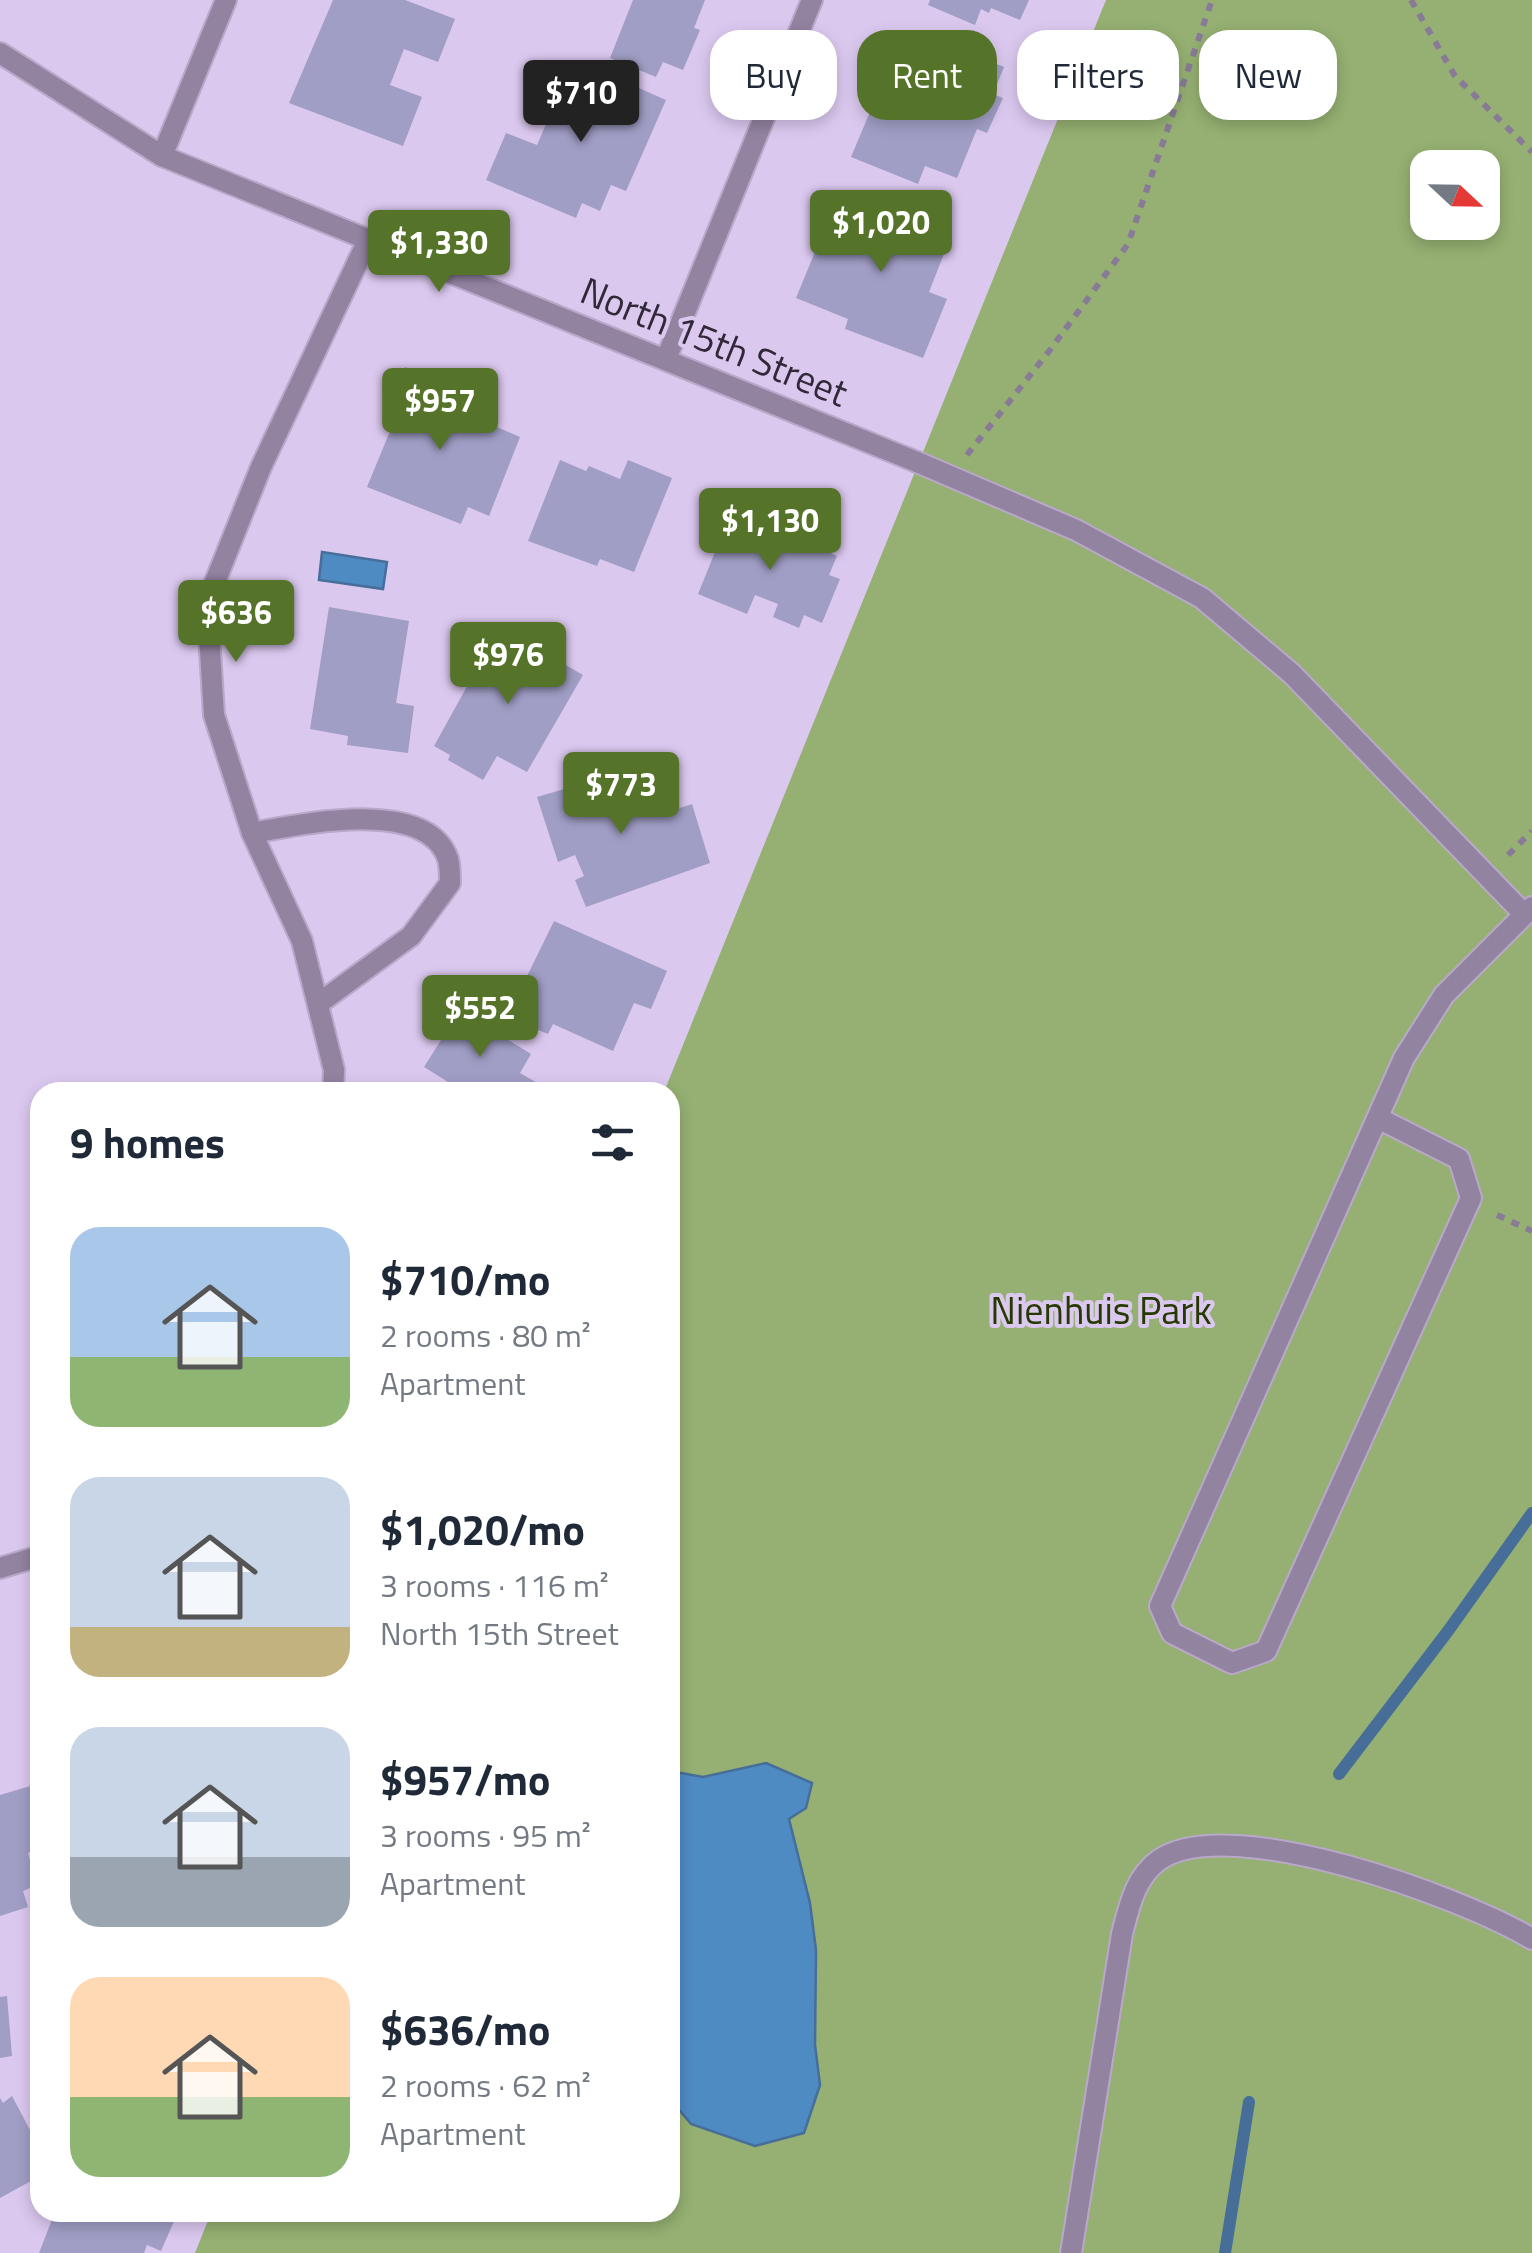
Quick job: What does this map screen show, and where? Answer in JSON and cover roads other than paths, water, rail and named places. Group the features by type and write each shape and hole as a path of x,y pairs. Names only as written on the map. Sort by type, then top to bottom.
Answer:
{"street":[{"path":"162,156 226,0"},
{"path":"666,360 812,0"},
{"name":"North 15th Street","path":"0,53 162,156 951,475 1076,530 1202,598 1292,674 1528,910"},
{"path":"333,1082 334,1070 302,941 252,833 214,715 207,602 261,468 368,240"},
{"path":"252,833 335,819 391,822 419,829 437,842 448,859 450,883 411,936 318,1004"},
{"path":"1380,1119 1459,1159 1471,1198 1266,1651 1232,1663 1172,1633 1160,1606 1404,1058 1444,995 1528,910"},
{"path":"0,1568 30,1559"},
{"path":"1071,2253 1122,1934 1130,1902 1143,1875 1160,1860 1182,1849 1208,1844 1270,1849 1430,1893 1486,1914 1532,1939"}],"water":[{"path":"322,552 387,562 383,589 319,580"},
{"path":"766,1763 812,1783 806,1808 789,1819 810,1903 816,1950 815,2045 820,2085 804,2133 755,2146 691,2124 680,2111 680,1773 703,1777"}],"waterway":[{"path":"1339,1774 1532,1513"},
{"path":"1225,2253 1249,2102"}],"park label":[{"name":"Nienhuis Park","path":"1101,1311"}]}
